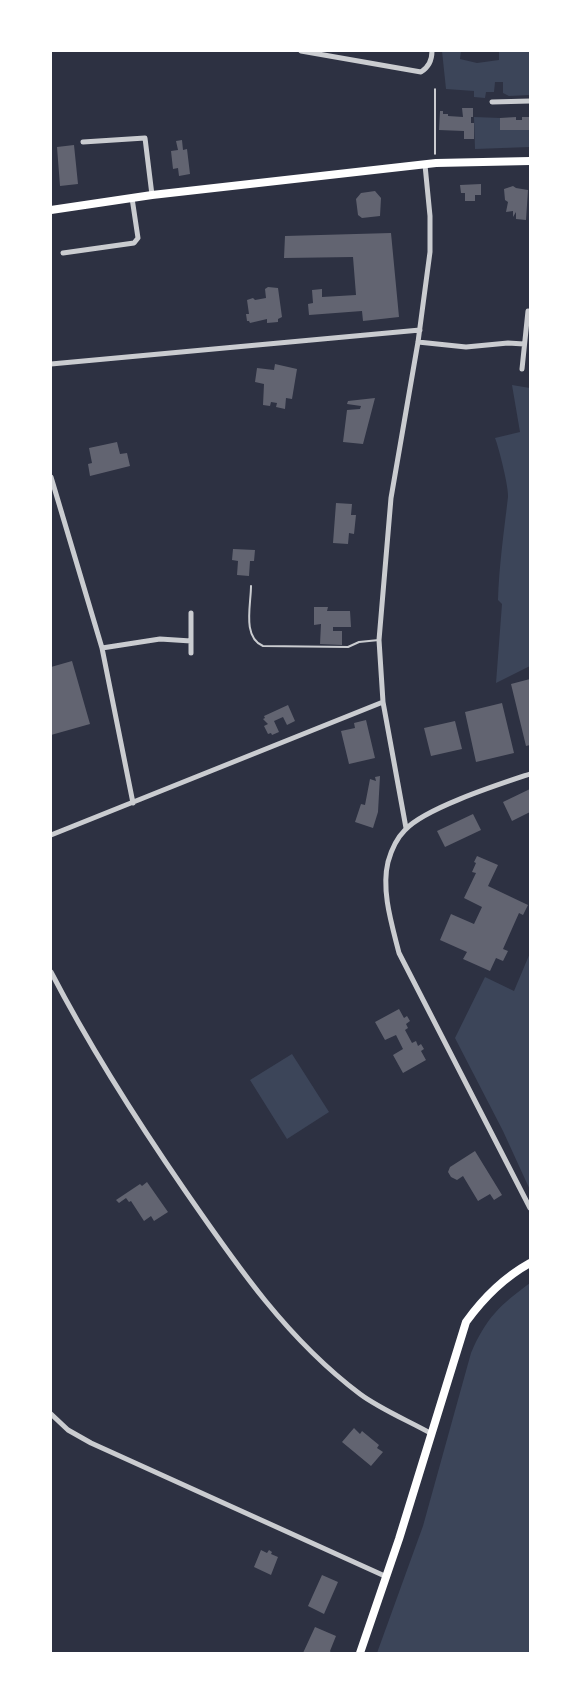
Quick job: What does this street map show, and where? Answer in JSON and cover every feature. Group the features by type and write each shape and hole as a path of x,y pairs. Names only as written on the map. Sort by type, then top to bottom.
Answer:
{"main road":[{"path":"51,210 152,195 425,165 530,161"},
{"path":"360,1653 387,1577 466,1322 480,1302 500,1282 530,1263"}],"street":[{"path":"301,51 421,72 427,68 432,51"},
{"path":"492,102 530,101"},
{"path":"83,142 145,138 152,195"},
{"path":"406,828 383,702 379,640 391,498 420,330 430,252 430,216 425,165"},
{"path":"63,253 134,243 138,238 132,198"},
{"path":"522,369 528,311"},
{"path":"51,364 420,330"},
{"path":"418,342 466,347 508,343 524,344"},
{"path":"51,477 102,648 133,803"},
{"path":"191,613 191,653"},
{"path":"102,648 160,639 191,641"},
{"path":"51,836 383,702"},
{"path":"530,774 446,806 406,828 388,862 387,880 391,919 399,953 530,1208"},
{"path":"51,972 130,1111 226,1250 258,1292 300,1342 361,1395 432,1434"},
{"path":"51,1414 68,1430 91,1443 387,1577"}],"lane":[{"path":"252,586 250,634 258,645 348,647 359,642 379,640"}],"path":[{"path":"435,89 436,164"}],"shaded area":[{"path":"442,51 461,51 460,59 477,63 499,60 499,51 530,51 530,95 509,96 503,93 503,82 495,82 494,92 486,92 485,98 474,97 474,91 446,89"},
{"path":"474,117 500,118 500,130 530,130 530,147 475,149"},
{"path":"512,385 530,388 530,666 496,683 502,604 498,600 508,497 495,438 520,432"},
{"path":"530,953 530,1190 503,1131 455,1038 485,977 514,991"},
{"path":"292,1054 329,1112 287,1139 250,1080"},
{"path":"530,1283 530,1653 377,1653 423,1526 471,1353 488,1321 510,1298"}],"building":[{"path":"462,108 473,108 471,123 474,123 474,139 464,139 464,131 439,130 440,111 448,116 463,117"},
{"path":"516,117 516,120 522,120 522,117 530,117 530,130 500,130 500,118"},
{"path":"182,140 183,150 187,149 190,174 179,176 178,168 173,169 171,151 178,150 176,141"},
{"path":"74,145 78,184 60,186 57,147"},
{"path":"481,184 481,195 475,195 475,201 465,201 465,193 461,193 460,185"},
{"path":"513,186 528,190 526,220 516,219 516,212 513,217 513,211 506,212 508,202 505,200 504,189"},
{"path":"375,191 381,198 380,216 362,218 358,215 356,199 361,193"},
{"path":"391,233 399,317 363,321 362,311 309,315 308,304 313,303 312,290 322,289 322,297 356,295 353,257 284,258 285,236"},
{"path":"278,288 282,317 278,319 278,322 267,323 267,319 250,323 247,321 246,314 249,314 247,300 266,298 265,289"},
{"path":"275,364 297,369 292,399 286,398 285,409 276,407 277,403 271,402 270,406 263,405 264,384 255,382 257,368 274,370"},
{"path":"375,398 363,444 343,442 347,410 360,409 361,406 347,404 348,401"},
{"path":"117,442 120,454 127,453 130,466 90,476 88,464 92,463 89,448"},
{"path":"336,503 352,504 351,515 356,515 354,534 349,533 348,544 333,543"},
{"path":"233,549 255,550 254,561 250,561 249,576 237,575 238,561 232,560"},
{"path":"314,607 328,607 327,611 350,611 351,627 333,627 333,631 342,631 342,645 320,644 321,624 314,625"},
{"path":"72,661 90,724 51,735 51,667"},
{"path":"530,679 530,745 526,746 511,684"},
{"path":"502,703 514,753 476,762 465,712"},
{"path":"288,705 295,721 287,725 283,717 274,721 279,732 268,734 264,726 268,724 263,719 264,716"},
{"path":"366,720 375,758 349,764 341,731 355,728 354,723"},
{"path":"455,721 462,749 431,756 424,728"},
{"path":"380,776 378,812 373,828 355,822 361,804 365,805 370,779 376,781 375,777"},
{"path":"530,789 530,812 512,821 503,802"},
{"path":"473,814 481,830 445,847 437,831"},
{"path":"477,856 498,865 488,886 528,905 523,915 519,913 503,949 508,951 503,961 496,958 490,971 463,959 467,952 440,940 451,914 474,924 482,907 464,898 476,873 472,872"},
{"path":"399,1009 404,1018 407,1016 410,1021 406,1024 408,1028 405,1030 412,1043 416,1041 418,1046 421,1044 424,1049 421,1051 426,1060 403,1073 393,1055 403,1049 396,1035 385,1040 375,1022"},
{"path":"475,1151 502,1195 494,1200 490,1194 478,1201 463,1176 457,1180 448,1172 450,1167"},
{"path":"147,1182 168,1212 154,1221 151,1216 144,1221 131,1201 129,1202 126,1198 119,1203 116,1200"},
{"path":"354,1428 360,1434 362,1431 379,1445 377,1448 383,1452 371,1466 342,1442"},
{"path":"261,1550 267,1553 269,1550 271,1554 278,1557 271,1575 254,1567"},
{"path":"322,1575 338,1582 324,1614 308,1606"},
{"path":"315,1627 336,1636 331,1653 303,1653"}]}
